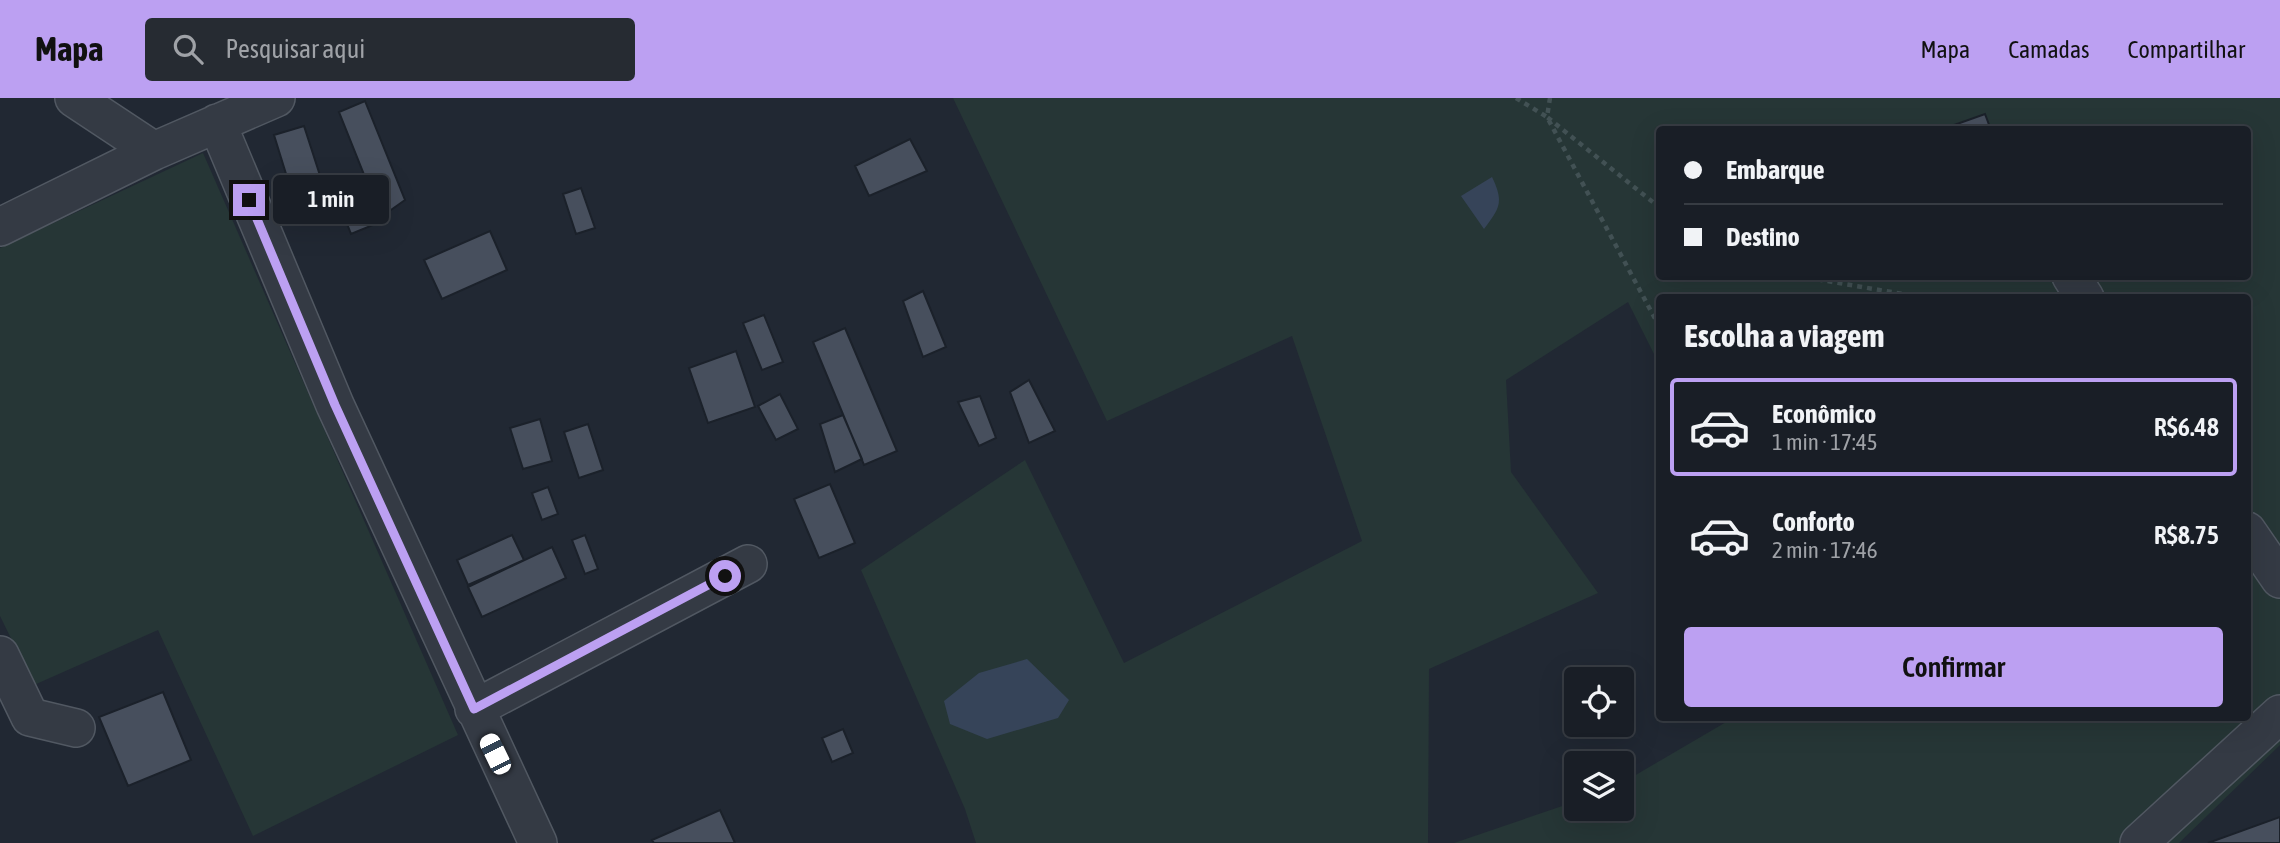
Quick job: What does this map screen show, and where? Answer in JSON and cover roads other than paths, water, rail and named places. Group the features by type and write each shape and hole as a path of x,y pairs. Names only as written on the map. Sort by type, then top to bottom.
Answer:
{"street":[{"path":"74,98 154,151"},
{"path":"0,227 154,151 276,98"},
{"path":"217,122 335,405 538,843"},
{"path":"2251,537 2280,579"},
{"path":"474,709 748,564"},
{"path":"0,655 30,717 76,728"},
{"path":"2139,843 2280,714"}],"water":[{"path":"1492,177 1499,199 1494,216 1484,229 1461,196"},
{"path":"1027,659 1069,700 1058,718 987,739 950,724 944,701 979,673"}]}
